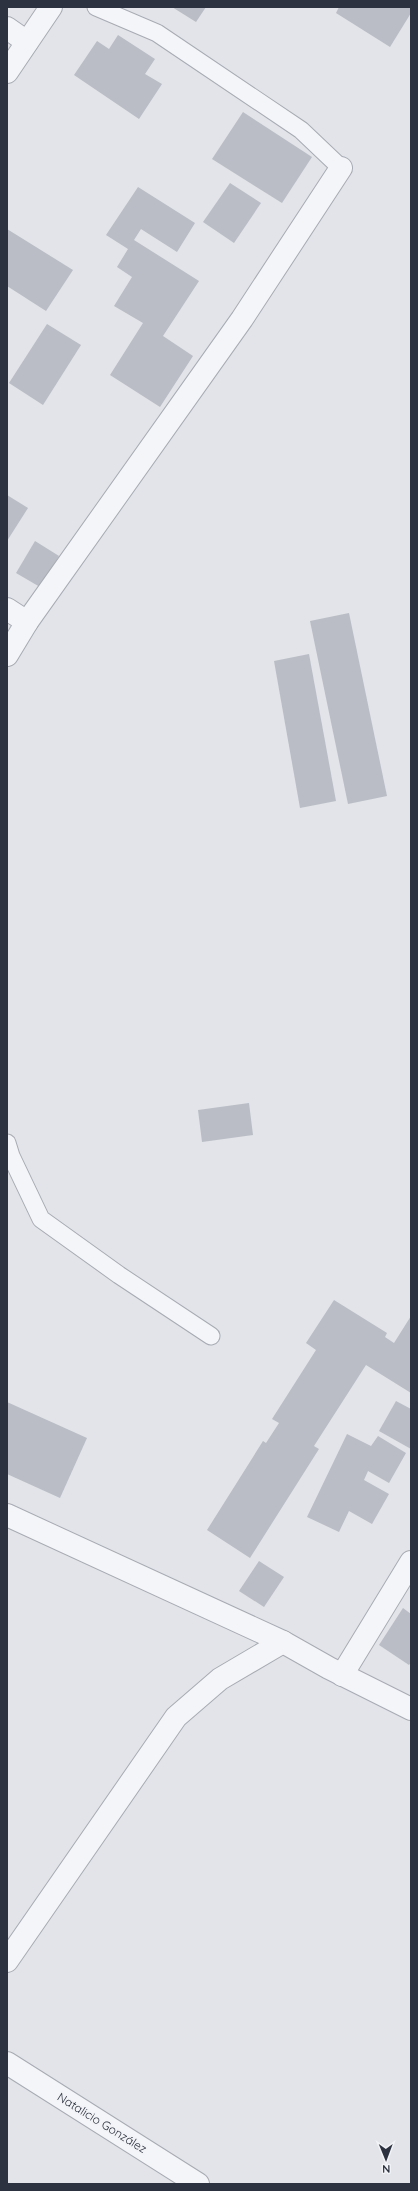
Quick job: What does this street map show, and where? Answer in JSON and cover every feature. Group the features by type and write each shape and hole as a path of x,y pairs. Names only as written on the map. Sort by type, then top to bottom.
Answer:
{"street":[{"path":"7,72 51,7"},
{"path":"7,28 27,42"},
{"path":"7,655 27,622 242,319 341,168"},
{"path":"7,609 27,622"},
{"path":"7,1515 283,1642 342,1675 411,1710"},
{"path":"342,1675 411,1562"},
{"path":"7,1960 176,1717 220,1679 283,1642"},
{"name":"Natalicio González","path":"7,2063 198,2184"}],"lane":[{"path":"96,7 157,33 301,130 341,168"},
{"path":"7,1143 11,1156 41,1219 120,1275 211,1336"}],"building":[{"path":"172,7 206,7 196,22"},
{"path":"339,7 411,7 411,13 390,47 336,13"},
{"path":"118,35 155,59 145,74 162,84 139,119 74,75 97,41 109,49"},
{"path":"243,112 312,157 282,203 212,159"},
{"path":"230,183 261,203 234,243 203,222"},
{"path":"138,187 195,223 177,252 141,229 134,240 199,281 163,336 193,356 160,407 110,375 143,323 114,306 132,277 117,267 128,249 106,235"},
{"path":"7,229 73,270 46,311 7,286"},
{"path":"47,324 81,345 43,405 9,383"},
{"path":"7,495 28,508 7,541"},
{"path":"35,541 59,556 40,587 16,573"},
{"path":"349,613 387,796 348,804 310,621"},
{"path":"309,654 336,801 300,808 274,661"},
{"path":"249,1103 253,1135 202,1142 198,1110"},
{"path":"334,1300 387,1333 385,1337 394,1343 411,1316 411,1393 366,1365 314,1446 319,1449 250,1558 207,1530 263,1441 266,1443 279,1423 272,1419 316,1350 306,1343"},
{"path":"396,1401 411,1409 411,1449 379,1431"},
{"path":"7,1402 87,1438 60,1498 7,1474"},
{"path":"347,1434 371,1446 378,1436 406,1453 389,1483 368,1471 364,1480 389,1494 372,1524 349,1511 339,1532 307,1517"},
{"path":"259,1561 284,1577 264,1607 239,1591"},
{"path":"403,1608 411,1614 411,1662 409,1665 379,1645"}]}
